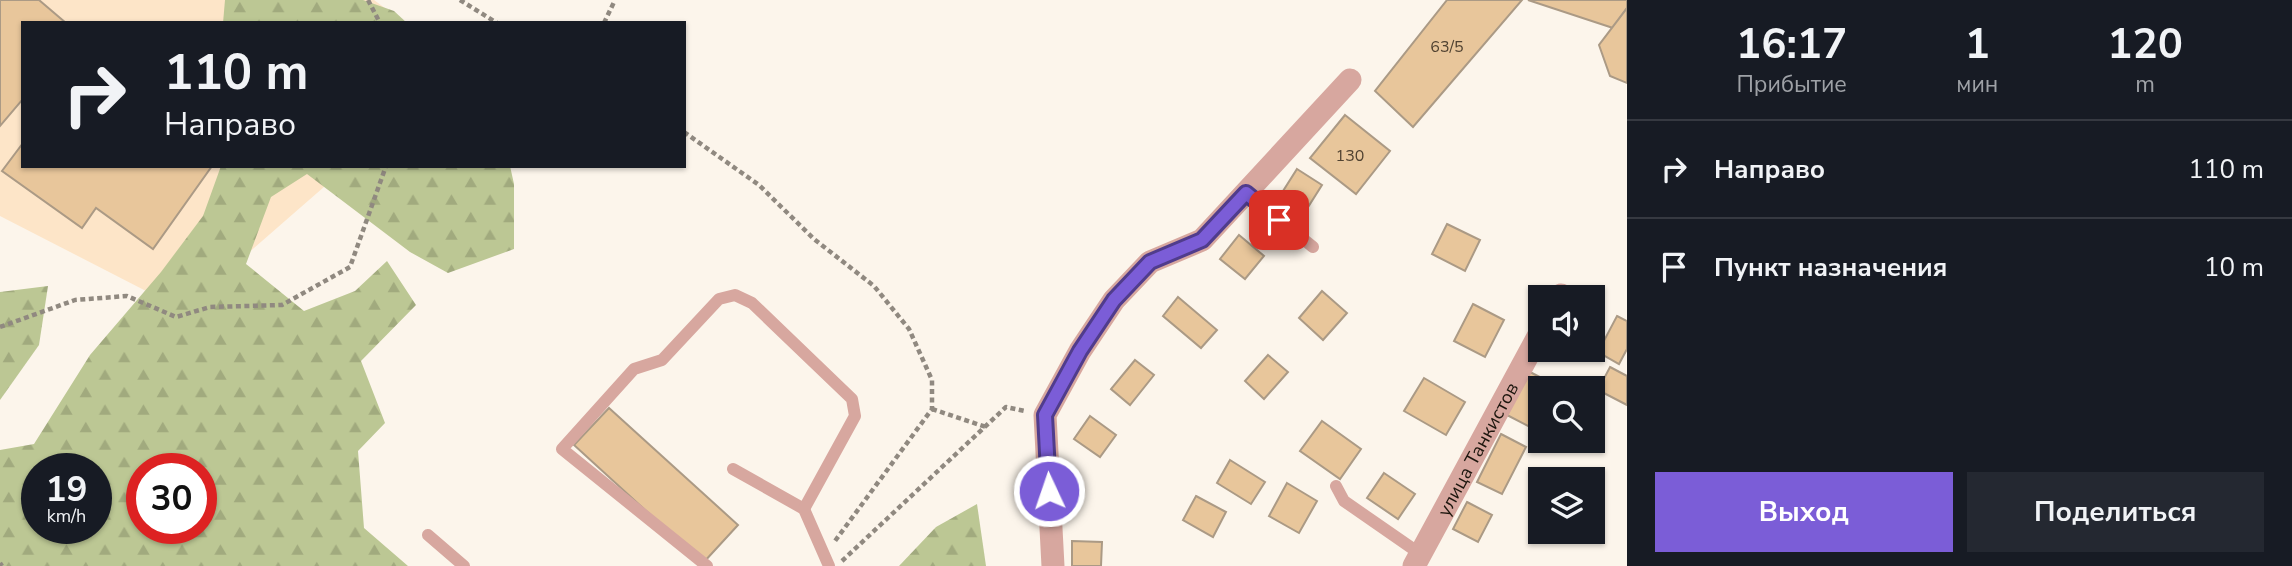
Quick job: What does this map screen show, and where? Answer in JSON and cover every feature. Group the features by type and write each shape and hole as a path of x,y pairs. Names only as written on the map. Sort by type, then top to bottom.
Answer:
{"street":[{"path":"1053,566 1045,415 1080,351 1114,300 1150,262 1202,240 1350,80"},
{"name":"улица Танкистов","path":"1416,559 1528,355"}],"lane":[{"path":"1246,193 1312,247"},
{"path":"707,566 562,449 634,369 662,360 719,299 735,295 752,303 852,399 855,416 804,509"},
{"path":"733,469 804,509 827,560"},
{"path":"1336,486 1344,501 1416,559"},
{"path":"428,535 464,566"}],"path":[{"path":"368,0 379,21"},
{"path":"460,0 494,21"},
{"path":"605,21 615,0"},
{"path":"686,133 759,185 814,239 874,286 909,329 932,380 932,409 827,560"},
{"path":"0,327 75,300 127,296 176,317 209,307 282,305 350,267 385,168"},
{"path":"837,566 1006,407 1045,415"},
{"path":"932,409 986,427"}],"shaded area":[{"path":"0,0 374,0 402,21 21,21 21,168 346,168 183,310 0,216"}],"green space":[{"path":"225,0 363,0 394,11 405,21 223,21"},
{"path":"220,168 510,168 514,184 514,249 448,273 410,252 307,174 271,197 246,264 304,311 355,291 387,261 416,305 361,361 385,423 358,451 364,528 408,566 0,566 0,450 34,444 90,355 161,272 203,216"},
{"path":"48,286 39,345 0,400 0,292"},
{"path":"977,504 986,566 899,566 936,527"}],"building":[{"path":"0,0 39,0 64,21 21,21 21,101 0,126"},
{"path":"1447,0 1522,0 1413,127 1375,91"},
{"path":"1528,0 1627,0 1627,8 1613,28"},
{"path":"1627,8 1627,83 1610,76 1599,45"},
{"path":"1345,115 1390,151 1356,194 1310,158"},
{"path":"21,146 21,168 211,168 153,249 96,208 82,228 2,171"},
{"path":"1297,169 1322,185 1303,215 1278,199"},
{"path":"1447,224 1480,240 1465,271 1432,254"},
{"path":"1239,235 1264,256 1245,279 1220,259"},
{"path":"1322,291 1347,313 1323,340 1299,318"},
{"path":"1178,297 1217,330 1201,348 1163,316"},
{"path":"1473,304 1504,320 1485,357 1454,341"},
{"path":"1617,316 1627,321 1627,349 1619,364 1605,356 1605,339"},
{"path":"1268,355 1288,372 1264,399 1245,381"},
{"path":"1135,360 1154,375 1130,405 1111,389"},
{"path":"1610,367 1627,376 1627,405 1605,394 1605,377"},
{"path":"1528,371 1538,376 1528,376 1528,426 1505,414"},
{"path":"1424,378 1465,402 1446,435 1404,411"},
{"path":"609,408 738,525 703,563 574,445"},
{"path":"1090,416 1116,435 1100,457 1074,439"},
{"path":"1322,421 1361,449 1340,479 1300,451"},
{"path":"1501,434 1526,447 1502,494 1477,482"},
{"path":"1230,460 1265,482 1251,504 1217,483"},
{"path":"1384,473 1415,494 1398,519 1367,498"},
{"path":"1287,483 1317,501 1299,533 1269,516"},
{"path":"1196,496 1226,512 1213,537 1183,520"},
{"path":"1467,502 1492,515 1478,542 1453,529"},
{"path":"1072,541 1102,542 1101,566 1072,566"}],"route":[{"path":"1049,491 1045,415 1080,351 1114,300 1150,262 1202,240 1246,193 1279,220"}]}
